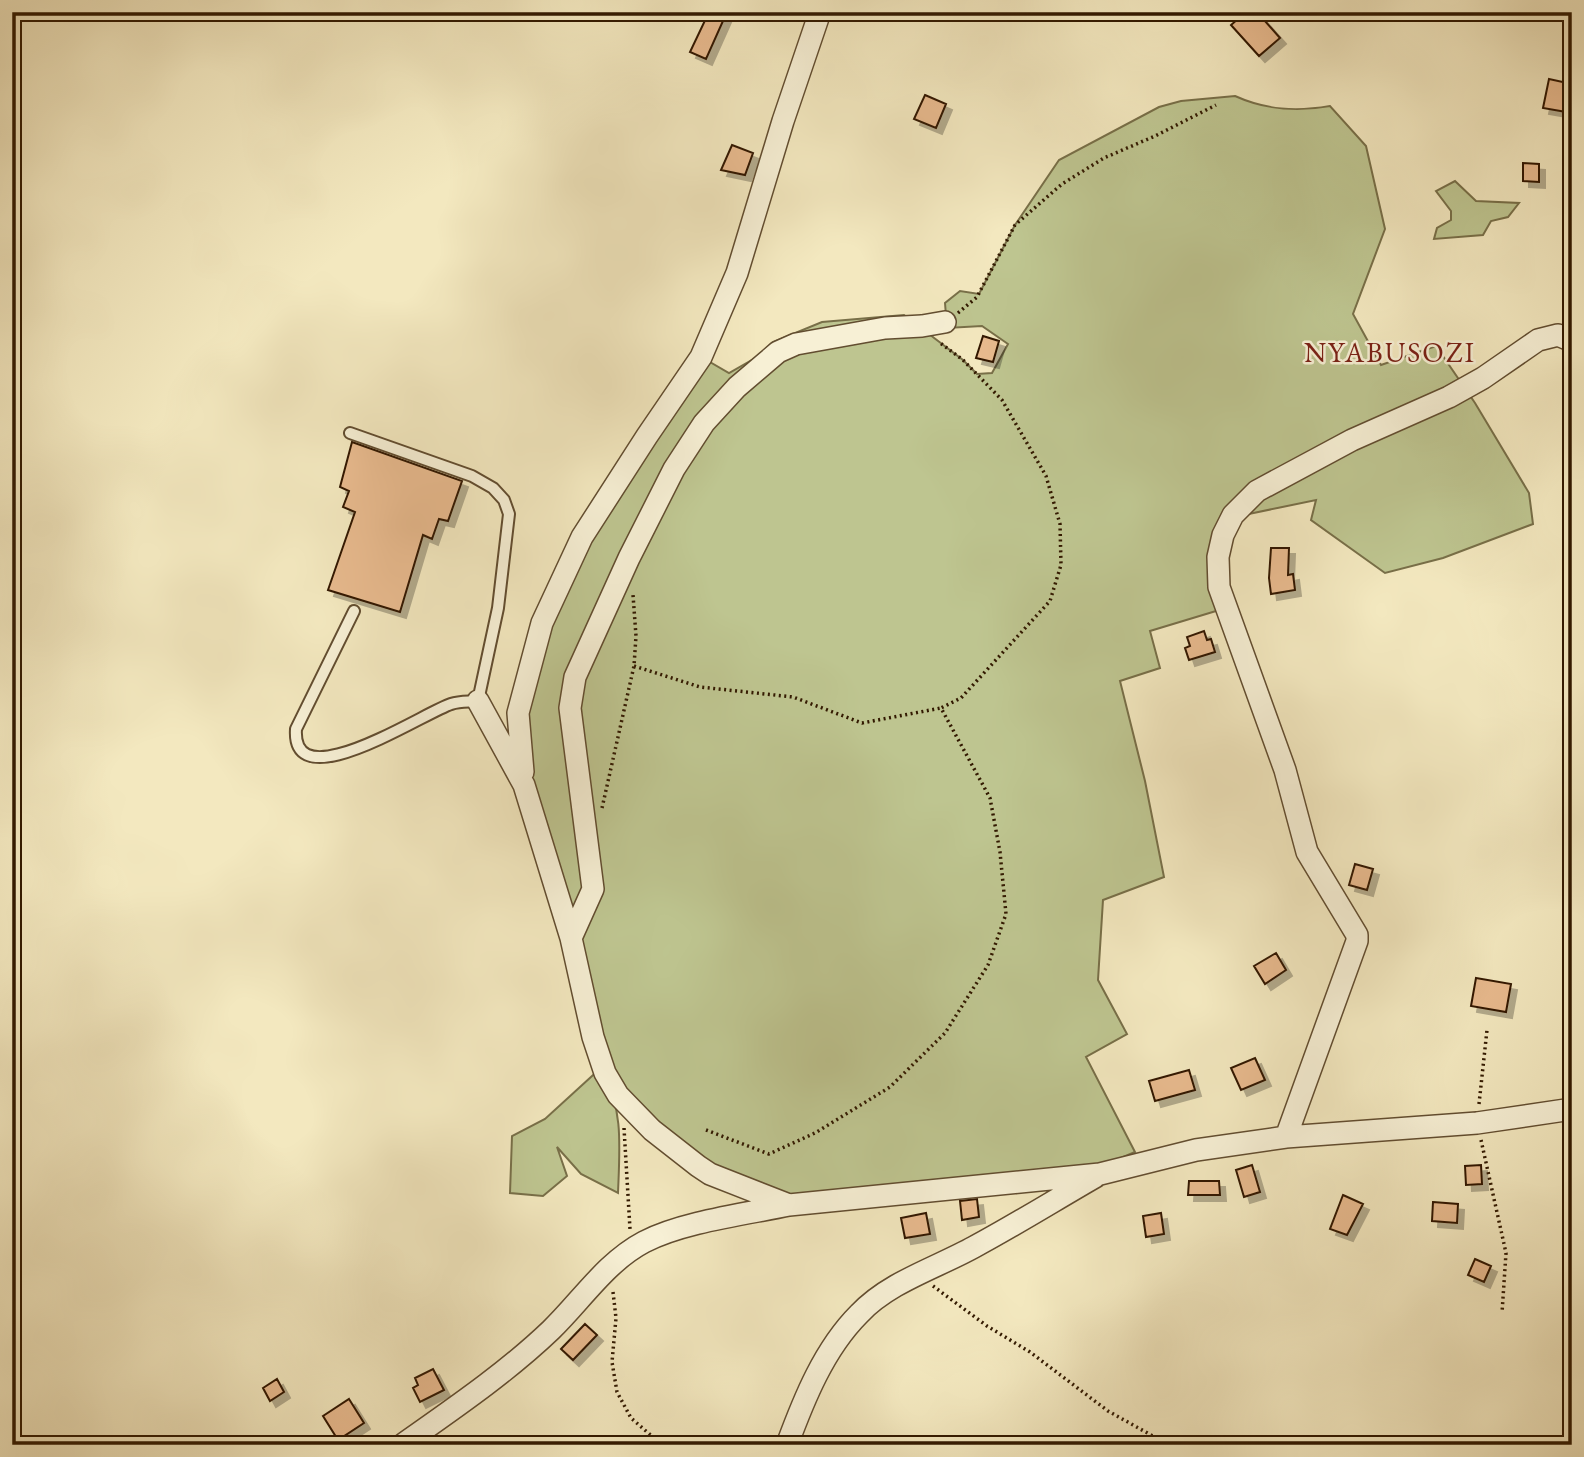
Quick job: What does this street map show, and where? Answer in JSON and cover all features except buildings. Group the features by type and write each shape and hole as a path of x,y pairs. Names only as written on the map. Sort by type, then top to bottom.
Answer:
{"street":[{"path":"524,785 518,713 542,623 582,537 701,357 737,273 783,121 820,12"},
{"path":"571,938 593,889 570,708 575,677 629,558 674,469 704,423 737,387 779,352 796,344 873,330 945,322"},
{"path":"1286,1137 1357,935 1307,852 1285,770 1219,587 1218,557 1223,535 1233,515 1257,491 1352,440 1448,397 1483,378 1538,340 1558,335 1572,341"},
{"path":"478,701 524,785 571,938 593,1037 605,1073 618,1095 656,1133 710,1174 789,1205"},
{"path":"402,1445 514,1362 551,1330 629,1251 672,1231 789,1205 1100,1174 1196,1150 1286,1137 1478,1122 1572,1109"},
{"path":"787,1445 815,1378 859,1313 915,1276 973,1248 1100,1174"}],"lane":[{"path":"350,433 472,476 493,488 504,500 509,514 498,608 478,701 450,704 343,755 323,759 308,757 295,741 296,729 354,611"}],"path":[{"path":"945,322 977,297 1015,226 1062,184 1104,158 1216,105"},
{"path":"634,666 700,687 793,697 862,723 941,708 961,698 1050,601 1061,565 1060,524 1046,476 1002,400 963,360 922,326"},
{"path":"601,809 634,666 636,636 633,594"},
{"path":"706,1130 769,1154 815,1133 890,1087 900,1078 946,1033 988,965 1006,914 998,838 990,799 941,708"},
{"path":"1487,1030 1478,1122 1507,1253 1502,1313"},
{"path":"915,1276 1030,1352 1108,1411 1169,1445"}],"green space":[{"path":"1235,96 1281,108 1330,106 1366,146 1385,229 1353,314 1381,365 1436,346 1475,403 1529,493 1533,524 1443,558 1385,573 1311,520 1316,500 1239,516 1223,559 1226,608 1150,631 1160,668 1120,681 1145,781 1164,877 1103,900 1098,980 1127,1034 1086,1057 1135,1152 1102,1166 795,1198 713,1172 669,1134 626,1090 603,1050 526,786 527,684 583,539 703,358 729,373 757,357 773,342 822,322 904,315 977,374 992,373 1008,344 982,326 947,328 945,303 960,291 979,294 1015,225 1059,160 1159,107 1181,101"},
{"path":"1455,181 1476,201 1519,203 1508,217 1491,221 1483,235 1434,239 1437,228 1451,220 1451,211 1436,191"},
{"path":"603,1066 617,1114 618,1193 581,1174 557,1147 567,1176 543,1196 510,1193 512,1136 545,1119"}],"district":[{"name":"NYABUSOZI","path":"1390,352"}]}
